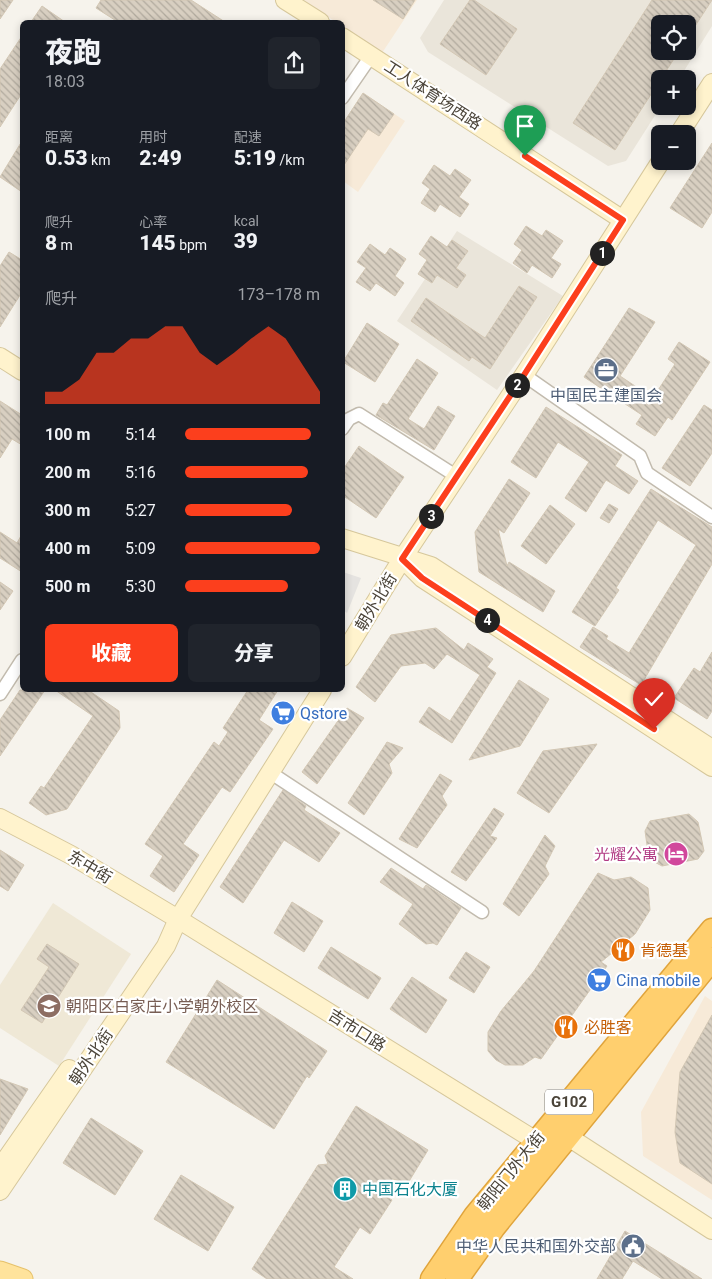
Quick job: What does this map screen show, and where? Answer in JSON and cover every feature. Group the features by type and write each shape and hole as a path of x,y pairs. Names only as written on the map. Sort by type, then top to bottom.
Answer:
{"highway":[{"name":"朝阳门外大街","path":"432,1279 475,1216 712,930"},
{"name":"朝阳门外大街","path":"457,1279 494,1226 712,959"}],"main road":[{"path":"0,1272 23,1279"}],"street":[{"path":"285,0 317,20"},
{"name":"工人体育场西路","path":"345,39 623,220"},
{"path":"345,94 370,56"},
{"path":"685,125 712,83"},
{"name":"朝外北街","path":"345,652 402,559 524,375 655,170"},
{"path":"0,357 20,370"},
{"path":"524,375 640,456 647,473 712,517"},
{"path":"345,425 350,419 359,414 456,476"},
{"path":"345,539 402,559 431,566 712,750"},
{"path":"402,559 422,578 712,767"},
{"path":"0,694 20,663"},
{"name":"朝外北街","path":"0,1191 166,946 178,920 321,692"},
{"path":"271,773 482,912"},
{"name":"东中街","path":"0,818 72,856 178,920"},
{"name":"朝外北街","path":"0,1168 157,941 178,920"},
{"name":"吉市口路","path":"178,920 536,1141"},
{"path":"566,1136 712,1230"},
{"path":"0,1272 7,1279"}],"shaded area":[{"path":"302,0 417,0 382,53 345,27 345,20 333,20"},
{"path":"444,0 712,0 712,26 696,52 696,15 651,15 651,60 691,60 685,70 651,70 651,115 655,115 626,161 608,166 428,52 420,38"},
{"path":"363,93 405,121 358,192 345,182 345,120"},
{"path":"457,231 563,296 497,390 397,321"},
{"path":"345,573 361,578 347,613 345,612"},
{"name":"朝阳区白家庄小学朝外校区","path":"53,903 131,954 59,1066 0,1028 0,985"},
{"path":"705,996 712,1001 712,1200 643,1156 641,1112"}],"building":[{"path":"0,0 13,0 0,19"},
{"path":"101,0 191,0 222,20 115,20 96,8"},
{"path":"373,0 415,0 403,19"},
{"path":"470,0 474,0 517,29 486,75 440,44"},
{"path":"652,0 712,0 696,25 696,15 651,15 651,60 673,60 667,70 651,70 651,94 615,150 573,123"},
{"path":"42,6 62,20 32,20"},
{"path":"20,39 20,96 0,127 0,69"},
{"path":"363,93 394,114 379,136 368,129 345,164 345,120"},
{"path":"712,143 712,212 702,228 670,208"},
{"path":"20,144 20,191 0,177"},
{"path":"434,165 450,176 455,169 471,180 459,197 469,204 460,217 440,204 435,212 421,203 430,189 422,183"},
{"path":"526,226 542,236 546,230 563,241 551,258 561,264 552,278 532,265 527,273 513,263 522,250 514,244"},
{"path":"431,236 447,247 452,240 468,251 456,268 466,275 457,288 437,275 432,283 418,274 427,260 419,254"},
{"path":"370,244 385,255 390,248 406,259 395,276 404,283 395,296 376,283 370,291 356,282 366,268 357,262"},
{"path":"9,252 20,259 20,295 0,327 0,266"},
{"path":"519,286 537,297 490,369 472,357 469,361 411,321 426,298 485,338"},
{"name":"中国民主建国会","path":"629,308 655,322 620,376 653,398 675,364 668,359 679,342 710,362 672,420 668,417 655,436 636,424 642,415 584,377"},
{"path":"367,323 399,344 375,382 345,363 345,359"},
{"path":"417,359 438,373 408,419 424,429 438,406 455,416 434,450 376,415 383,403 387,405"},
{"path":"0,401 20,414 20,444 12,439 0,458"},
{"path":"704,405 712,410 712,453 690,486 662,468"},
{"path":"546,407 622,455 615,466 638,481 629,494 606,480 586,512 565,498 589,462 558,442 536,478 511,462"},
{"path":"359,446 404,477 376,518 345,497 345,467"},
{"path":"509,479 530,493 504,533 498,529 507,566 509,562 555,591 543,612 479,572 475,532"},
{"path":"651,489 712,527 712,564 641,685 580,647 593,627 608,636 606,639 629,653 696,545 658,520 616,588 619,590 595,626 572,612"},
{"path":"609,504 618,509 609,523 600,518"},
{"path":"550,505 575,524 546,564 521,546"},
{"path":"0,532 17,543 20,538 20,571 0,558"},
{"path":"0,582 13,591 0,610"},
{"path":"436,628 464,650 468,643 493,659 487,667 496,673 452,743 419,722 429,707 450,721 480,675 447,654 434,669 425,663 401,666 375,702 356,687 391,635"},
{"path":"712,652 712,711 707,719 674,698 694,668 700,672"},
{"path":"519,680 549,699 520,746 469,760"},
{"path":"20,690 20,692 44,692 0,756 0,720"},
{"path":"58,692 91,692 119,711 120,728 67,809 46,815 29,803 41,786 44,788 93,716"},
{"path":"247,692 277,692 259,720 273,729 230,792 222,787 183,844 199,855 174,892 150,876 163,856 145,844 214,742 219,746 228,732 223,728"},
{"path":"347,708 364,718 317,784 302,772"},
{"path":"387,742 403,748 389,764 392,773 364,815 348,803"},
{"path":"597,744 549,813 517,793 543,751"},
{"path":"440,774 452,781 442,796 447,805 417,848 399,839"},
{"path":"283,790 306,806 304,810 340,833 319,862 284,840 243,903 220,887"},
{"path":"494,808 504,814 490,836 497,838 466,881 451,872"},
{"path":"689,814 698,822 704,851 698,859 662,866 649,859 645,831 650,821"},
{"path":"545,835 555,846 545,866 549,874 519,916 503,904"},
{"path":"0,850 24,865 8,891 0,886"},
{"path":"391,868 423,889 426,885 461,908 437,945 433,943 426,944 399,924 413,904 380,882"},
{"path":"598,873 614,880 631,877 648,888 650,910 635,934 601,962 607,966 541,1059 535,1057 523,1065 505,1065 496,1060 488,1051 488,1032 501,1011 534,971"},
{"path":"292,902 323,921 304,952 274,933"},
{"path":"47,944 79,964 42,1023 21,1010 49,967 37,959"},
{"path":"331,947 381,978 368,999 318,968"},
{"path":"466,952 490,967 474,993 449,978"},
{"path":"412,977 447,1000 426,1033 390,1009"},
{"path":"217,980 327,1051 309,1078 307,1076 274,1129 166,1062"},
{"path":"712,1015 712,1184 680,1163 675,1132 680,1072"},
{"path":"0,1079 28,1089 0,1135"},
{"name":"中国石化大厦","path":"356,1106 428,1150 408,1183 393,1179 383,1195 392,1200 370,1234 360,1227 334,1267 353,1279 267,1279 252,1269 318,1165 328,1164 325,1156"},
{"path":"91,1118 143,1151 115,1195 63,1163"},
{"path":"181,1175 234,1207 208,1251 154,1219"},
{"name":"中华人民共和国外交部","path":"625,1231 702,1279 662,1279 633,1261 622,1279 597,1279"}],"place":[{"name":"中国民主建国会","path":"606,370"},
{"name":"Qstore","path":"283,713"},
{"name":"光耀公寓","path":"676,854"},
{"name":"肯德基","path":"623,950"},
{"name":"Cina mobile","path":"599,980"},
{"name":"朝阳区白家庄小学朝外校区","path":"49,1006"},
{"name":"必胜客","path":"566,1027"},
{"name":"中国石化大厦","path":"345,1189"},
{"name":"中华人民共和国外交部","path":"633,1246"}],"route":[{"path":"525,156 623,220 524,375 402,559 422,578 654,729"}]}
